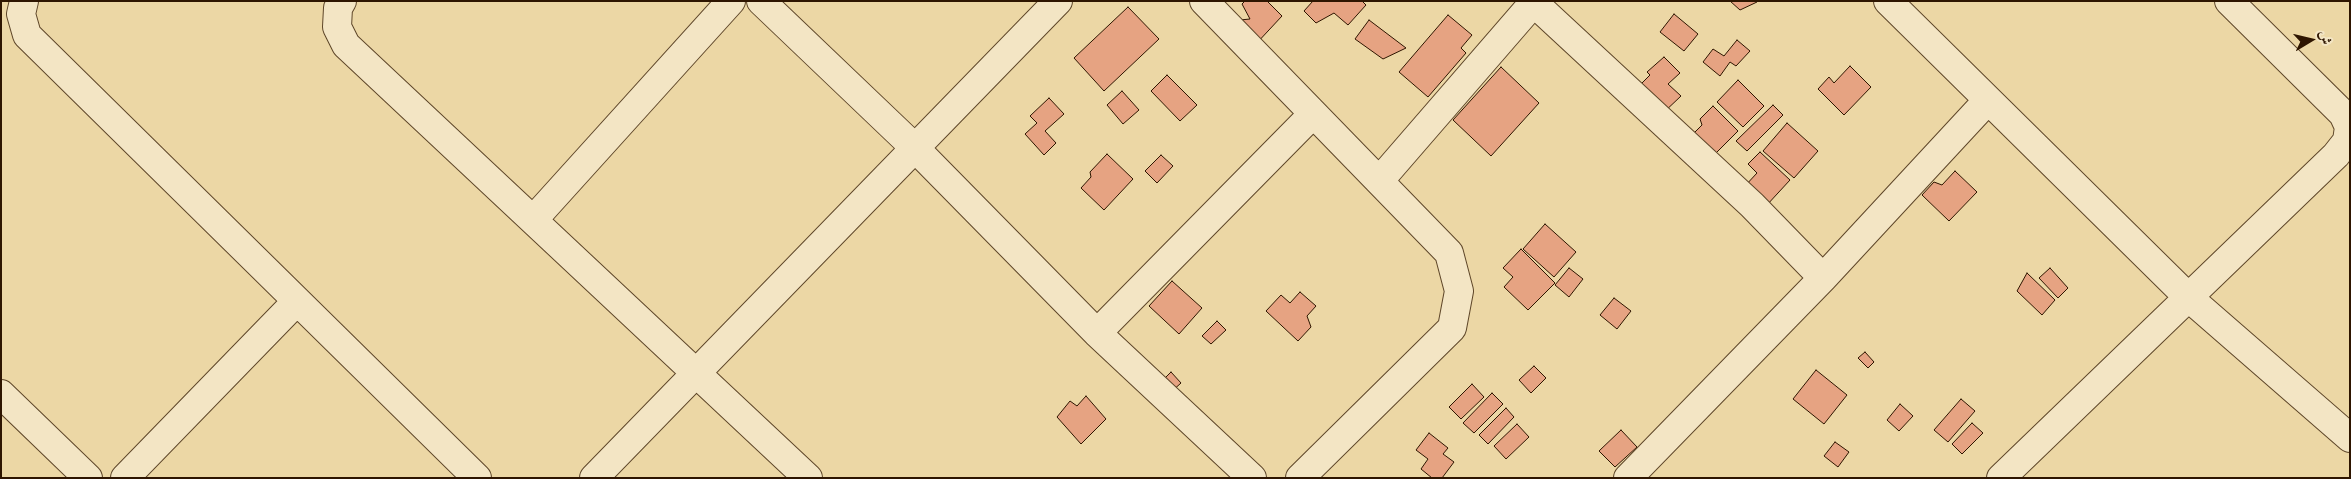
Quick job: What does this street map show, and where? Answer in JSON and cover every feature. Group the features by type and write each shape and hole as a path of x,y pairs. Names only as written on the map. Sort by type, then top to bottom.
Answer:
{"street":[{"path":"24,1 21,14 27,35 477,478"},
{"path":"342,1 338,8 337,27 346,46 808,478"},
{"path":"533,220 731,1"},
{"path":"762,1 915,148 1097,333 1252,478"},
{"path":"594,478 1058,1"},
{"path":"1204,1 1449,253 1459,291 1452,328 1300,478"},
{"path":"1888,1 2188,297 2350,438"},
{"path":"2001,478 2336,155 2347,141 2349,127 2343,114 2229,1"},
{"path":"1380,180 1533,2 1752,205 1823,278"},
{"path":"1628,478 1823,278 1988,100"},
{"path":"1097,333 1313,114"},
{"path":"125,478 297,300"},
{"path":"1,394 88,478"}],"building":[{"path":"1245,1 1267,1 1282,16 1255,45 1240,20 1250,19 1242,4"},
{"path":"1313,1 1362,1 1366,5 1348,25 1334,13 1316,23 1304,11"},
{"path":"1730,1 1756,1 1757,2 1740,10"},
{"path":"1128,7 1159,39 1104,91 1074,58"},
{"path":"1674,14 1698,34 1684,51 1660,32"},
{"path":"1448,15 1472,35 1461,48 1466,53 1428,97 1399,72"},
{"path":"1369,20 1406,48 1383,59 1355,39"},
{"path":"1737,40 1750,51 1736,66 1730,62 1720,76 1703,62 1713,49 1724,56"},
{"path":"1664,57 1680,73 1668,84 1681,96 1662,114 1637,88 1650,75 1647,72"},
{"path":"1850,66 1871,87 1844,115 1818,89 1829,77 1834,83"},
{"path":"1501,67 1539,103 1491,156 1453,120"},
{"path":"1167,75 1197,105 1180,121 1151,91"},
{"path":"1738,80 1764,106 1743,127 1717,102"},
{"path":"1122,91 1139,110 1123,124 1107,105"},
{"path":"1049,98 1064,114 1045,131 1056,143 1044,155 1025,134 1037,123 1030,116"},
{"path":"1773,105 1783,115 1747,151 1736,141"},
{"path":"1713,106 1738,131 1714,155 1693,134 1702,125 1700,119"},
{"path":"1787,123 1818,151 1794,178 1763,151"},
{"path":"1760,152 1790,180 1766,206 1744,187 1757,173 1748,164"},
{"path":"1107,154 1133,179 1104,210 1081,188 1091,177 1090,172"},
{"path":"1161,155 1173,166 1157,183 1145,171"},
{"path":"1955,171 1977,192 1949,221 1922,195 1934,182 1942,185"},
{"path":"1545,224 1576,252 1554,277 1523,249"},
{"path":"1521,249 1555,283 1528,310 1504,287 1513,277 1503,268"},
{"path":"1569,268 1583,279 1569,297 1555,285"},
{"path":"2050,268 2068,288 2058,298 2039,278"},
{"path":"2027,273 2055,300 2042,315 2017,291"},
{"path":"1172,281 1202,308 1179,334 1149,306"},
{"path":"1300,292 1316,306 1307,316 1311,327 1298,341 1266,311 1281,295 1290,303"},
{"path":"1614,298 1631,311 1617,329 1600,315"},
{"path":"1217,321 1226,330 1211,344 1202,336"},
{"path":"1865,352 1874,362 1868,368 1858,358"},
{"path":"1534,366 1546,378 1531,393 1519,380"},
{"path":"1816,370 1847,395 1824,424 1793,399"},
{"path":"1171,372 1181,383 1171,392 1162,381"},
{"path":"1472,384 1484,397 1461,419 1449,407"},
{"path":"1492,393 1503,404 1474,433 1463,423"},
{"path":"1086,396 1106,419 1081,444 1057,417 1070,401 1077,406"},
{"path":"1961,399 1975,411 1948,442 1934,430"},
{"path":"1900,404 1913,416 1899,431 1887,420"},
{"path":"1506,408 1514,417 1488,444 1479,435"},
{"path":"1972,423 1983,433 1962,454 1952,444"},
{"path":"1517,424 1529,437 1506,459 1494,446"},
{"path":"1621,430 1637,447 1615,467 1599,451"},
{"path":"1429,433 1448,448 1443,454 1454,462 1442,478 1432,478 1421,469 1428,459 1416,450"},
{"path":"1835,442 1849,452 1838,467 1824,456"}]}
